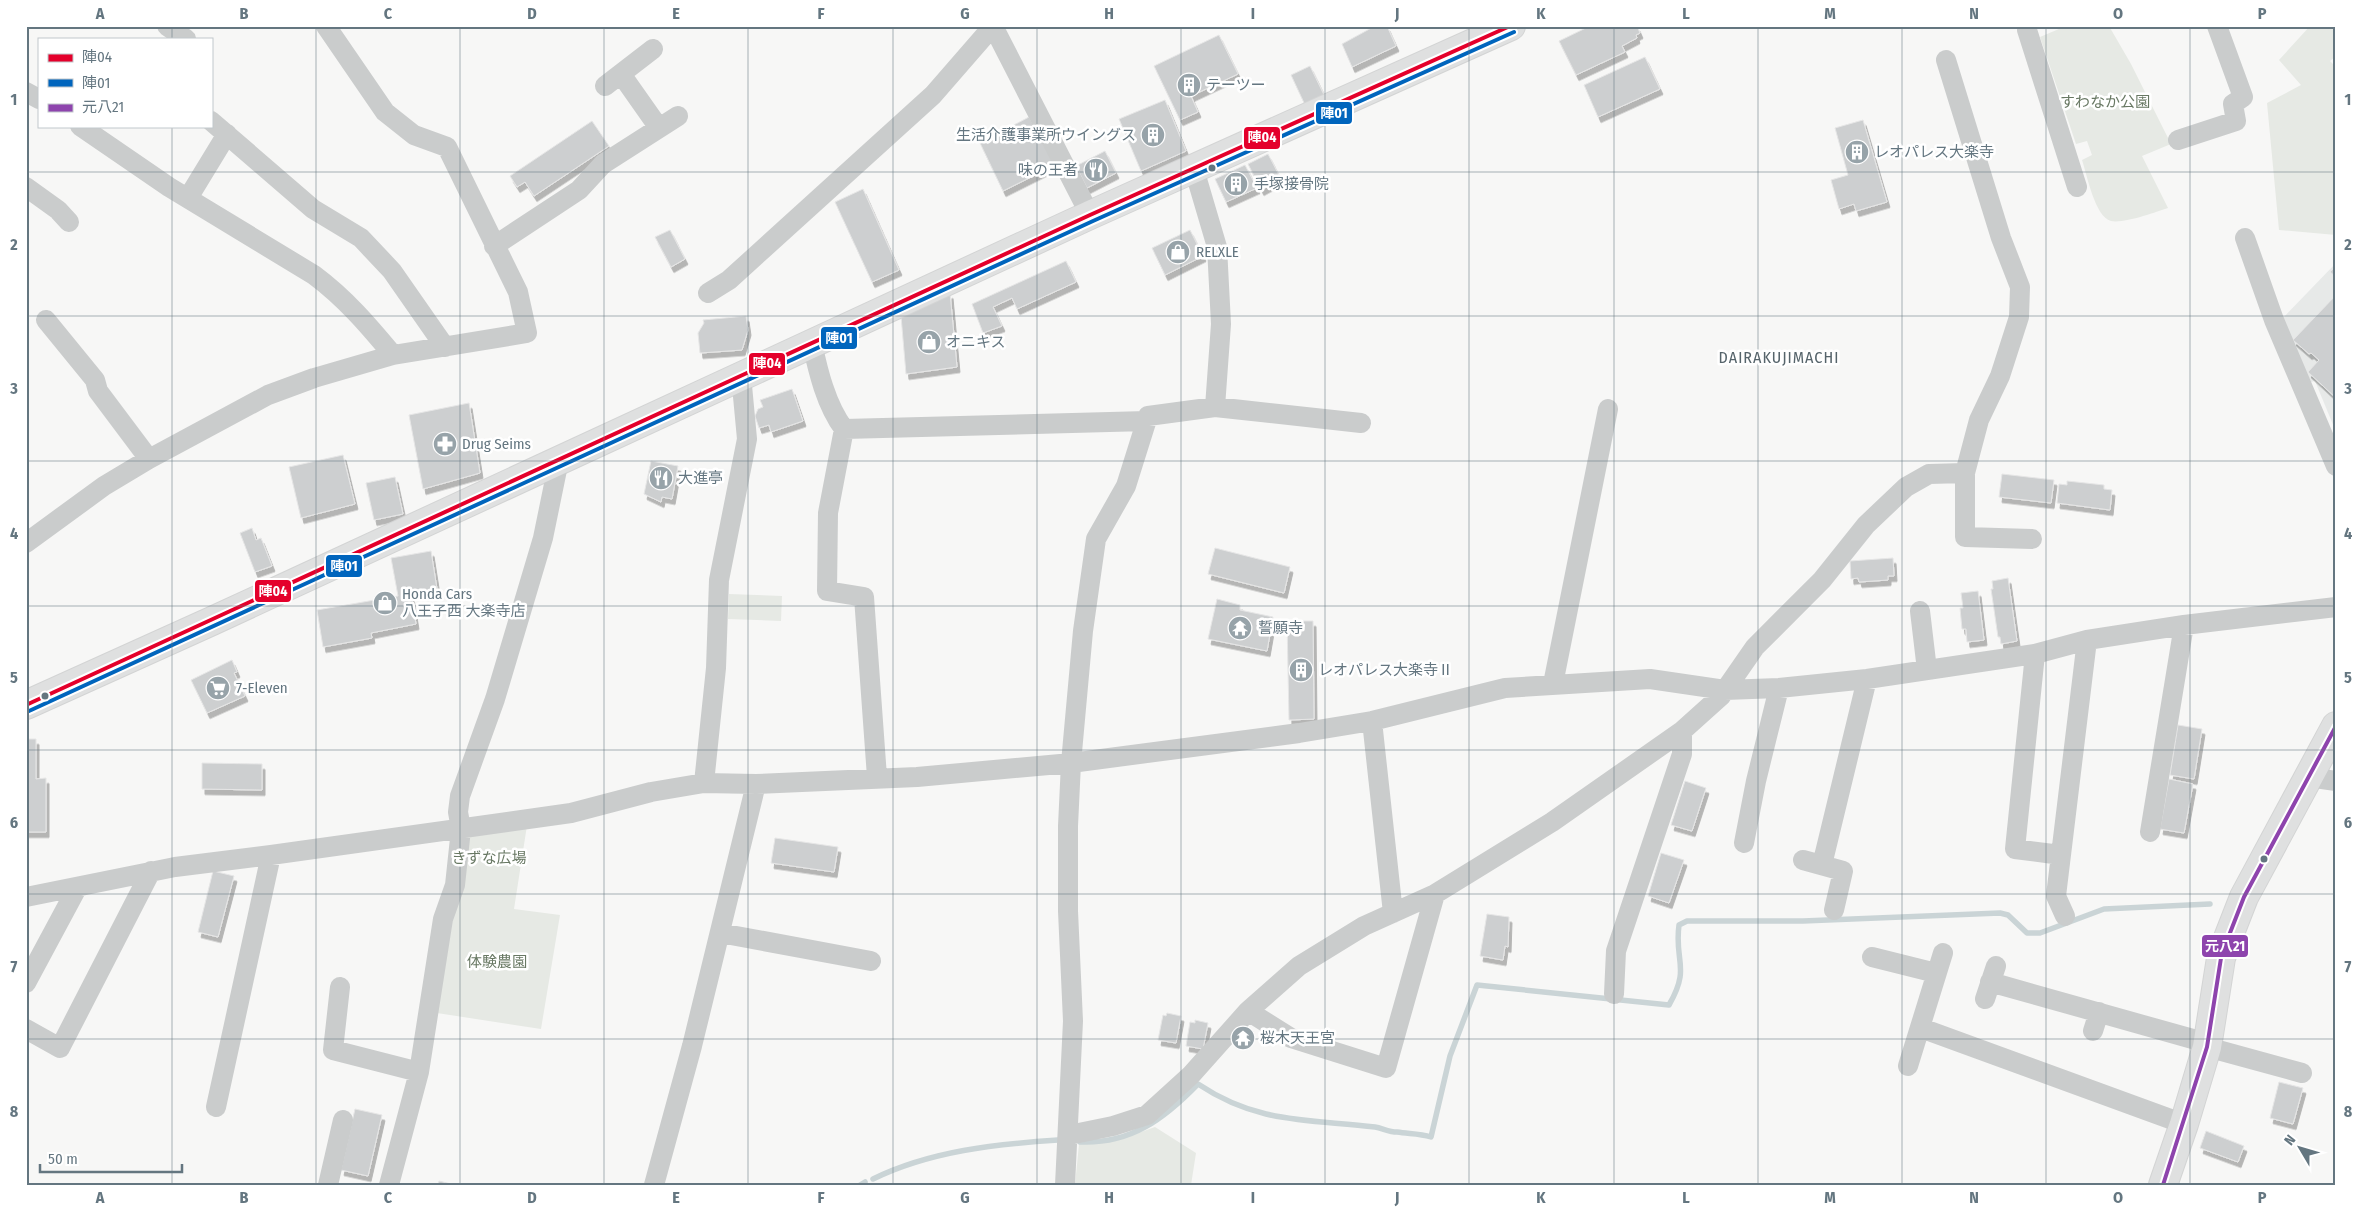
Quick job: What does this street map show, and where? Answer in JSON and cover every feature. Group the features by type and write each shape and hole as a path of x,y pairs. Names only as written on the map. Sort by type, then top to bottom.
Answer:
{"main road":[{"path":"26,705 221,617 1090,215 1511,26"},
{"path":"2163,1185 2184,1124 2207,1045 2221,958 2228,938 2244,897 2336,726"}],"street":[{"path":"167,26 185,38"},
{"path":"26,543 104,486 149,459 268,395 314,378 393,355 527,333 518,292 447,147 414,136 385,112 326,26"},
{"path":"708,293 737,274 933,95 993,26 1090,215"},
{"path":"2178,140 2236,121 2233,104 2243,97 2217,26"},
{"path":"2026,30 2077,188"},
{"path":"652,50 613,80 659,128"},
{"path":"1946,60 2001,238 2020,287 2019,317 2000,376 1979,420 1965,473 1965,537 2032,540"},
{"path":"26,92 38,98"},
{"path":"494,246 579,190 603,164 678,116"},
{"path":"212,122 313,209 361,238 392,271 445,347"},
{"path":"83,128 188,198 314,275 355,309 393,355"},
{"path":"188,198 227,134"},
{"path":"1194,169 1217,247 1221,324 1215,407"},
{"path":"26,187 58,210 69,222"},
{"path":"2245,238 2274,320 2336,466"},
{"path":"46,320 95,380 98,391 149,459"},
{"path":"812,343 825,390 838,421 844,429 828,513 827,591 864,597 877,777"},
{"path":"704,783 716,668 719,580 746,439 741,375"},
{"path":"1065,1185 1069,1135 1073,1021 1068,911 1071,763 1082,638 1090,570 1096,539 1126,486 1148,416 1215,407 1360,423"},
{"path":"1553,684 1608,409"},
{"path":"844,429 1147,421"},
{"path":"389,1185 419,1072 443,919 454,885 461,829 458,812 460,796 495,700 544,538 558,460"},
{"path":"1069,1135 1113,1126 1147,1115 1191,1075 1248,1011 1299,966 1364,926 1434,894 1552,822 1682,731 1721,696 1755,647 1822,580 1866,525 1906,487 1929,474 1965,473"},
{"path":"26,897 77,888 151,871 271,856 571,813 651,792 704,783 756,784 877,777 917,777 1071,763 1299,733 1372,721 1505,688 1650,679 1725,690 1779,688 1867,680 2035,654 2088,640 2184,625 2336,607"},
{"path":"1920,611 1927,670"},
{"path":"2150,832 2184,625"},
{"path":"2065,916 2056,896 2088,640"},
{"path":"2035,654 2015,849 2061,855"},
{"path":"1834,910 1843,871 1812,863 1867,680"},
{"path":"1744,843 1756,781 1779,688"},
{"path":"1372,721 1393,913"},
{"path":"1614,994 1616,951 1682,754 1682,731"},
{"path":"2308,777 2336,781"},
{"path":"654,1185 720,933 756,784"},
{"path":"216,1106 271,856"},
{"path":"26,1029 60,1048 151,871"},
{"path":"26,983 77,888"},
{"path":"1248,1011 1291,1038 1386,1068 1434,894"},
{"path":"720,933 871,961"},
{"path":"1908,1066 1943,953"},
{"path":"1872,957 1936,973"},
{"path":"1990,982 2096,1022 2207,1045 2302,1073"},
{"path":"340,987 333,1050 419,1072"},
{"path":"1921,1028 2184,1124"},
{"path":"328,1185 343,1120"}],"shaded area":[{"path":"2336,263 2336,432 2315,381 2311,382 2282,319"}],"green space":[{"name":"すわなか公園","path":"2066,26 2109,26 2131,64 2171,144 2142,156 2168,208 2123,221 2111,221 2100,212 2092,195 2082,160 2092,155 2087,141 2076,144 2040,37"},
{"path":"2310,26 2329,26 2336,32 2336,56 2330,61 2336,67 2336,235 2279,230 2267,103 2301,85 2279,60"},
{"path":"729,594 782,596 781,621 728,619"},
{"name":"体験農園","path":"528,819 514,909 560,915 541,1029 437,1013 461,829"},
{"path":"1155,1127 1196,1153 1191,1185 1075,1185 1079,1144 1127,1137"}],"building":[{"path":"1375,26 1387,26 1396,46 1352,67 1342,44"},
{"path":"1590,26 1637,26 1640,33 1636,35 1637,38 1622,46 1625,52 1576,75 1559,41"},
{"name":"テーツー","path":"1219,35 1238,74 1191,96 1198,112 1180,120 1154,66"},
{"path":"1645,57 1660,89 1598,117 1584,85"},
{"path":"1310,66 1325,97 1306,107 1291,75"},
{"name":"生活介護事業所ウイングス","path":"1165,100 1186,151 1141,171 1119,119"},
{"path":"1029,117 1055,165 1003,191 980,143"},
{"name":"レオパレス大楽寺","path":"1863,120 1887,202 1856,211 1854,204 1839,209 1831,180 1848,175 1835,128"},
{"path":"592,121 609,146 534,196 525,182 517,187 510,176"},
{"name":"味の王者","path":"1105,151 1116,173 1087,188 1076,166"},
{"path":"1268,154 1281,179 1261,190 1248,164"},
{"name":"手塚接骨院","path":"1245,165 1257,188 1226,202 1215,179"},
{"path":"863,189 899,270 872,282 835,202"},
{"path":"670,230 685,259 671,267 655,237"},
{"name":"RELXLE","path":"1190,230 1203,256 1165,275 1152,248"},
{"path":"1066,261 1076,282 1017,309 1012,298 993,307 1002,326 983,333 972,304"},
{"path":"2336,266 2336,277 2330,272"},
{"name":"オニキス","path":"950,293 957,367 906,374 901,316"},
{"path":"2336,295 2336,398 2308,372 2319,360 2293,340"},
{"path":"746,316 748,330 742,350 700,353 698,333 704,323 703,320"},
{"path":"792,389 803,421 771,432 769,425 759,428 755,416 758,409 763,407 760,400"},
{"name":"Drug Seims","path":"469,403 480,473 423,489 409,415"},
{"path":"343,455 355,504 301,518 289,467"},
{"path":"651,461 678,466 672,499 662,497 661,502 644,494"},
{"path":"2002,474 2054,480 2051,503 1999,497"},
{"path":"395,477 403,514 374,520 366,483"},
{"path":"2067,481 2104,485 2104,489 2112,490 2110,510 2057,503 2059,484 2067,485"},
{"path":"252,528 256,540 261,538 272,566 255,572 240,533"},
{"path":"1215,548 1290,567 1284,593 1208,574"},
{"name":"Honda Cars 八王子西 大楽寺店","path":"431,551 437,589 411,594 416,624 371,633 372,638 323,647 317,610 398,596 391,558"},
{"path":"1893,558 1894,576 1888,576 1888,580 1859,582 1858,578 1851,579 1850,561"},
{"path":"2008,578 2017,641 2001,644 2000,637 1998,637 1991,589 1993,589 1992,581"},
{"path":"1978,591 1984,640 1967,642 1966,629 1962,629 1960,608 1963,608 1961,593"},
{"name":"誓願寺","path":"1217,599 1240,605 1240,610 1273,617 1267,651 1208,639"},
{"name":"レオパレス大楽寺Ⅱ","path":"1287,621 1313,621 1314,719 1289,720"},
{"name":"7-Eleven","path":"232,660 237,672 234,673 245,696 207,713 191,680"},
{"path":"2178,725 2202,729 2194,779 2170,775"},
{"path":"26,739 36,739 36,779 46,778 46,832 26,832"},
{"path":"202,763 262,764 262,790 202,789"},
{"path":"2169,779 2193,784 2184,833 2160,829"},
{"path":"1685,781 1706,788 1692,831 1671,825"},
{"path":"775,838 838,847 834,872 771,863"},
{"path":"1661,853 1684,860 1669,903 1648,896"},
{"path":"213,871 234,876 218,937 198,932"},
{"path":"1487,914 1509,917 1508,947 1505,946 1503,960 1480,956"},
{"path":"1167,1013 1181,1016 1176,1043 1158,1040 1163,1015 1166,1016"},
{"path":"1195,1020 1208,1023 1203,1049 1186,1046 1190,1022 1195,1023"},
{"path":"2279,1082 2303,1088 2293,1124 2270,1118"},
{"path":"355,1109 382,1115 368,1176 341,1170"},
{"path":"2206,1131 2244,1146 2238,1162 2200,1148"},
{"path":"439,1181 455,1185 438,1185"}],"waterway":[{"path":"1080,1142 1098,1142 1131,1134 1159,1118 1198,1084 1220,1097 1241,1106 1283,1118 1375,1127 1431,1137 1450,1056 1477,985 1669,1005 1676,992 1681,973 1678,948 1679,925 1687,921 1803,921 2000,913 2008,915 2027,933 2040,933 2104,909 2210,904"},
{"path":"873,1179 895,1169 940,1155 987,1147 1058,1140"},
{"path":"860,1185 865,1182"}],"transit line":[{"name":"陣04","path":"26,705 1090,215 1510,26"},
{"name":"陣01","path":"29,711 1093,221 1514,32"},
{"name":"元八21","path":"2163,1185 2207,1047 2221,958 2228,938 2244,897 2336,726"}],"place":[{"name":"テーツー","path":"1189,85"},
{"name":"生活介護事業所ウイングス","path":"1153,135"},
{"name":"レオパレス大楽寺","path":"1857,152"},
{"name":"味の王者","path":"1096,170"},
{"name":"手塚接骨院","path":"1236,184"},
{"name":"RELXLE","path":"1178,252"},
{"name":"オニキス","path":"929,342"},
{"name":"Drug Seims","path":"445,444"},
{"name":"大進亭","path":"661,478"},
{"name":"Honda Cars 八王子西 大楽寺店","path":"385,603"},
{"name":"誓願寺","path":"1240,628"},
{"name":"レオパレス大楽寺Ⅱ","path":"1301,670"},
{"name":"7-Eleven","path":"218,688"},
{"name":"桜木天王宮","path":"1243,1038"}],"district":[{"name":"DAIRAKUJIMACHI","path":"1779,357"}],"park label":[{"name":"きずな広場","path":"489,858"}]}
